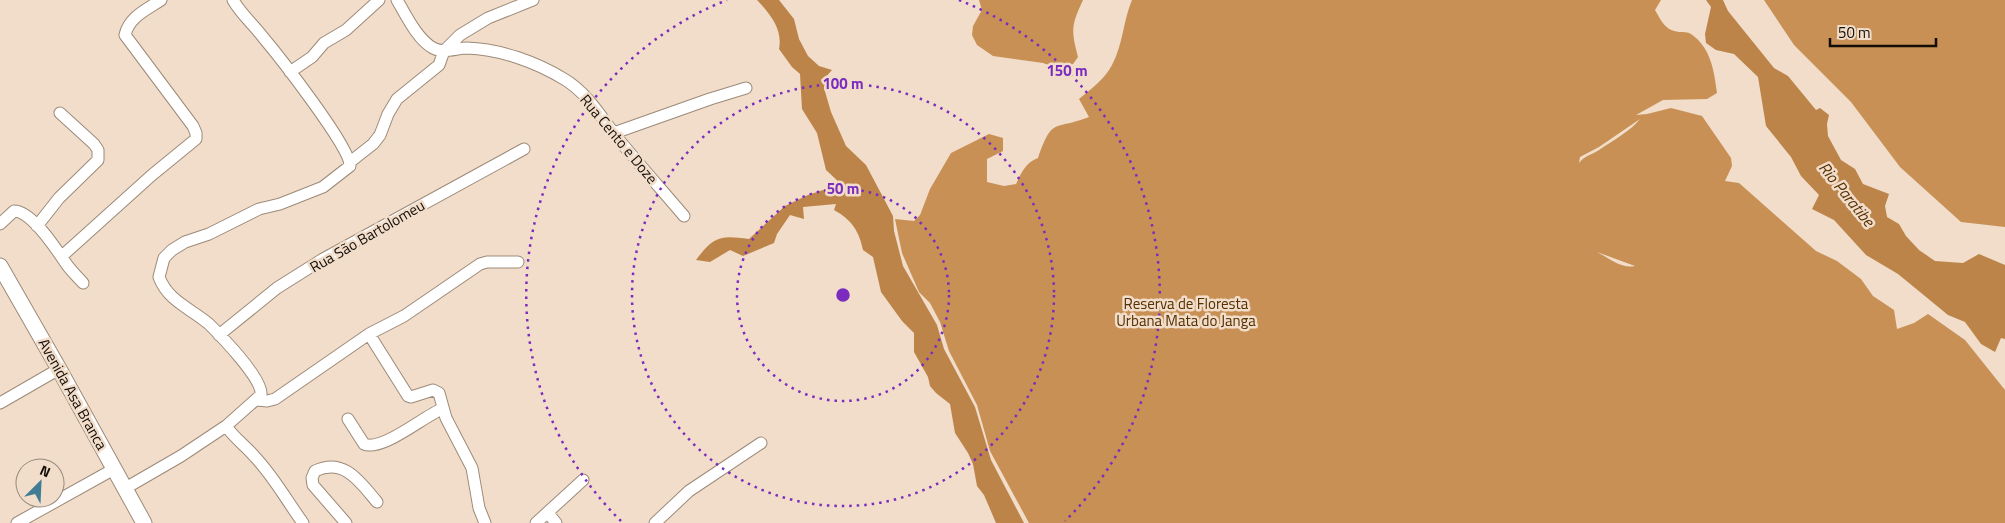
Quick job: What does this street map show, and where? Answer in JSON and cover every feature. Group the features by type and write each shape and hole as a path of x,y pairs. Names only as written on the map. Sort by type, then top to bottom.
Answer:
{"street":[{"path":"62,256 152,175 196,139 193,126 125,35 134,17 160,0"},
{"path":"124,488 180,456 226,426 261,395 260,386 253,375 209,324 168,294 159,277 164,258 172,250 185,242 209,234 259,209 280,204 323,187 347,170 349,159 328,123 261,34 246,20 233,0"},
{"path":"290,72 312,57 324,43 346,30 379,0"},
{"path":"397,0 426,42 434,48 444,51"},
{"path":"349,159 373,144 380,135 388,114 397,99 439,65 444,51 460,34 488,18 533,0"},
{"name":"Rua Cento e Doze","path":"444,51 467,48 489,51 514,57 543,68 566,80 594,106 614,133 684,216"},
{"path":"614,133 746,88"},
{"path":"38,226 59,198 95,165 99,156 94,144 60,113"},
{"name":"Rua São Bartolomeu","path":"219,335 278,288 322,259 524,149"},
{"path":"0,224 11,214 18,211 38,226 62,256 64,262 83,283"},
{"path":"257,400 267,402 275,400 369,334 404,316 480,264 488,262 518,262"},
{"name":"Avenida Asa Branca","path":"2,273 59,369 144,523"},
{"path":"369,334 408,396 411,397 435,390 440,393 442,408 472,468 477,500 485,523"},
{"path":"0,403 59,369"},
{"path":"348,419 364,444 374,446 442,408"},
{"path":"226,426 232,435 255,456 277,483 303,523"},
{"path":"655,523 689,491 761,443"},
{"path":"346,523 313,485 312,478 315,471 331,466 346,470 355,477 377,502"},
{"path":"17,523 114,469"},
{"path":"536,523 583,480"},
{"path":"548,513 556,523"}],"green space":[{"path":"979,0 1083,0 1073,28 1078,57 1073,64 1057,68 1043,63 993,56 977,45 972,35 973,26 982,10"},
{"name":"Reserva de Floresta Urbana Mata do Janga","path":"1132,0 1661,0 1655,10 1664,25 1674,31 1691,34 1703,46 1713,68 1717,93 1707,99 1663,100 1636,115 1671,108 1702,116 1731,158 1732,166 1725,181 1739,183 1816,251 1837,261 1861,279 1873,296 1894,310 1897,329 1914,323 1928,314 1965,340 2005,390 2005,523 1029,523 990,451 977,405 949,351 940,322 930,303 919,292 902,253 895,219 914,221 920,215 930,189 951,153 989,134 1003,138 1003,151 987,159 987,182 1004,186 1016,184 1027,165 1038,158 1051,130 1089,117 1079,99 1102,79 1112,65 1116,57","holes":["1640,119 1627,131 1585,157 1579,163 1580,157 1599,147","1597,252 1635,266 1625,266"]},
{"path":"1764,0 2005,0 2005,227 1961,222 1900,167 1851,102 1794,45"}],"water":[{"path":"757,0 779,0 794,19 799,39 808,56 819,66 832,70 824,79 824,88 831,112 846,146 866,165 893,216 894,231 903,266 937,325 944,349 975,407 991,460 1024,523 996,523 984,495 977,486 973,464 968,453 955,433 950,404 930,386 928,377 914,352 914,333 902,321 881,292 873,257 863,250 857,232 850,222 834,210 836,204 803,207 804,219 790,215 777,234 774,243 743,256 730,250 710,262 696,260 708,246 718,239 731,237 749,239 785,206 808,195 841,184 826,170 817,133 802,109 800,74 792,67 779,49 780,42 777,28 771,16"},
{"name":"Rio Paratibe","path":"1706,0 1723,0 1728,11 1774,68 1788,76 1816,110 1820,108 1829,115 1827,124 1828,136 1841,160 1855,169 1863,184 1889,194 1885,206 1887,217 1899,224 1906,236 1919,250 1935,261 1963,263 1979,254 2005,265 2005,339 2001,338 1995,352 1981,344 1965,322 1948,315 1898,274 1866,255 1834,220 1812,209 1819,195 1801,176 1791,157 1766,126 1758,77 1734,54 1716,50 1706,43 1705,34 1711,7"}]}
